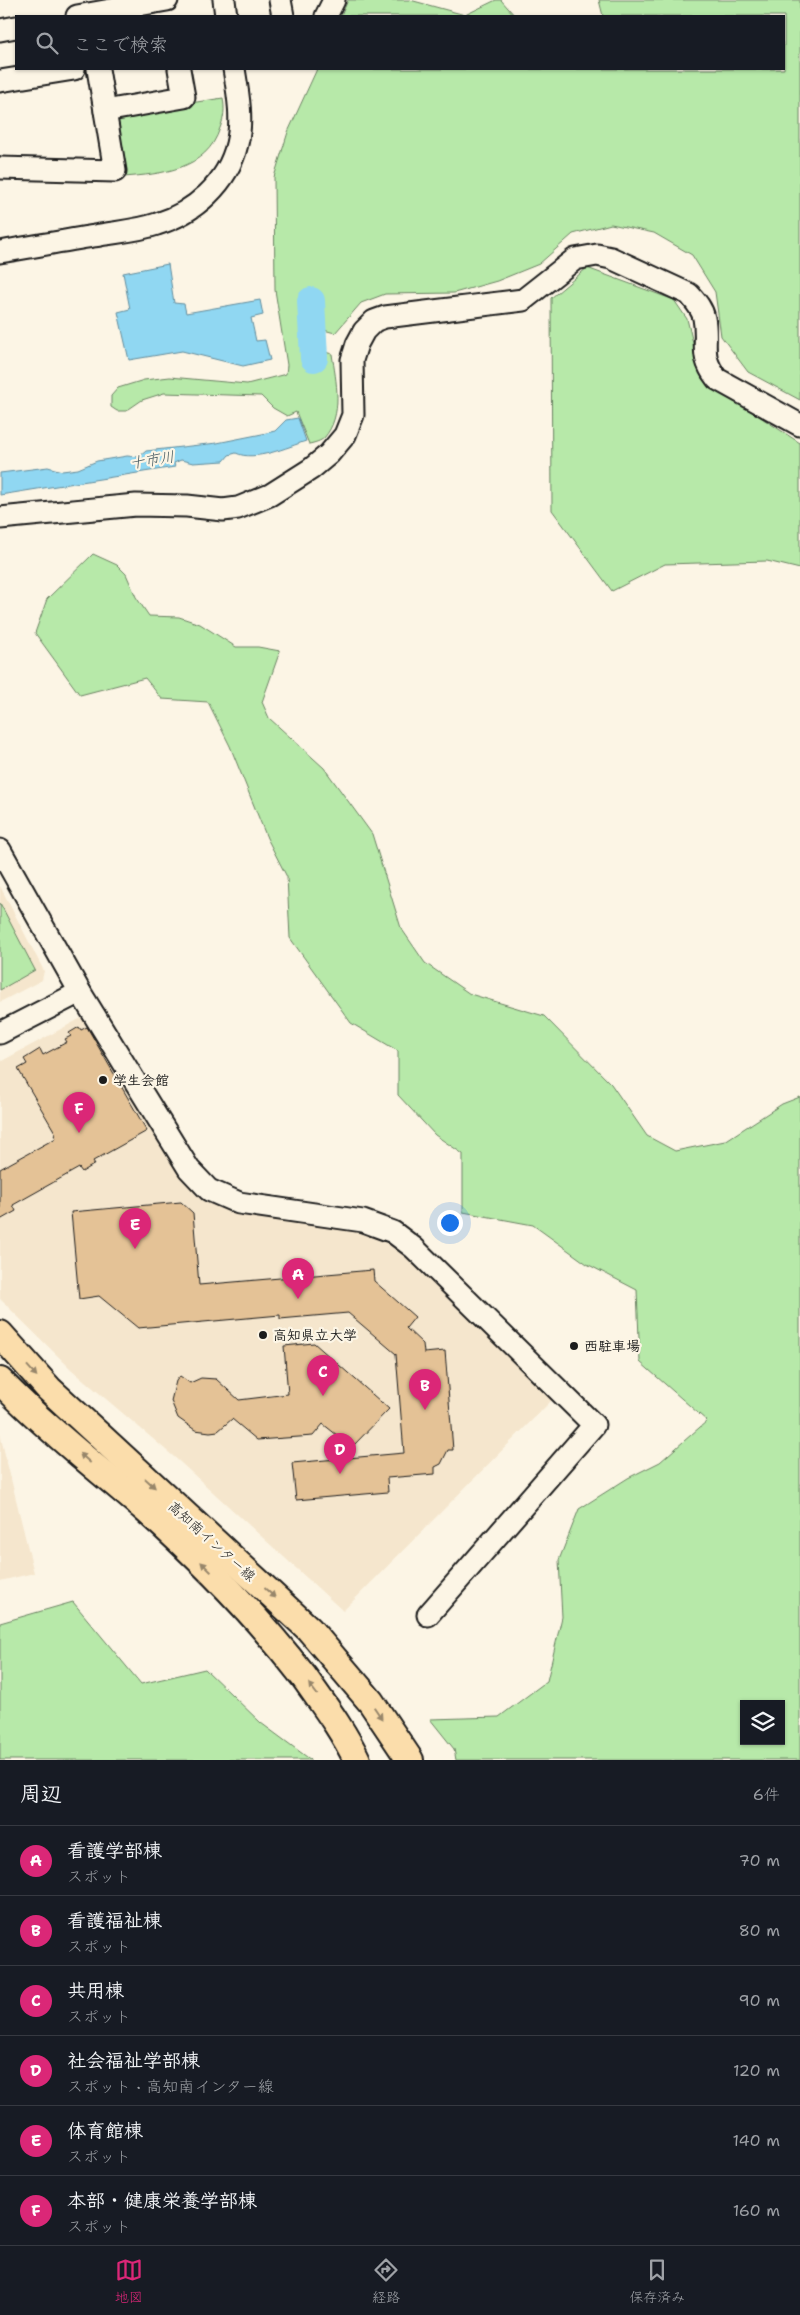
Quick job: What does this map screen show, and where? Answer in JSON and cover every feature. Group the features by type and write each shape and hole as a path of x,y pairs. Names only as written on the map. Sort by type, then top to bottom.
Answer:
{"main road":[{"name":"高知南インター線","path":"0,1334 49,1389 309,1629 371,1702 410,1760"},
{"name":"高知南インター線","path":"0,1381 24,1405 146,1511 210,1571 281,1647 329,1711 357,1760"}],"street":[{"path":"83,15 167,0 170,15"},
{"path":"224,0 226,15"},
{"path":"280,0 283,15"},
{"path":"326,15 334,0"},
{"path":"0,30 15,27"},
{"path":"0,81 68,70"},
{"path":"0,168 116,171 98,70"},
{"path":"105,111 184,97 179,70"},
{"path":"0,252 156,225 182,214 202,200 217,184 229,165 237,145 240,122 234,70"},
{"path":"0,518 136,504 187,506 223,510 250,504 277,491 311,469 329,454 345,435 353,415 352,360 356,344 364,331 374,321 413,313 523,300 575,259 597,255 611,258 689,294 698,304 704,317 705,357 717,379 800,425"},
{"path":"0,850 80,992 189,1169 209,1190 238,1203 363,1220 393,1232 414,1248 594,1425 428,1615"},
{"path":"0,1032 80,992"}],"shaded area":[{"path":"0,886 44,971 42,980 0,1002"},
{"name":"高知県立大学","path":"85,1016 185,1177 346,1224 396,1243 554,1398 343,1611 180,1462 72,1370 0,1299 0,1062"},
{"path":"0,1434 34,1573 0,1581"}],"green space":[{"path":"348,0 410,0 465,15 341,15"},
{"path":"496,0 501,0 514,15 465,15"},
{"path":"599,0 800,0 800,400 748,372 721,336 715,292 692,255 654,233 611,224 573,234 539,264 497,281 454,293 385,294 361,303 335,333 316,328 315,308 308,303 310,357 325,352 332,354 337,398 334,419 330,429 324,438 317,442 309,444 296,412 287,416 273,408 261,396 164,393 142,400 126,411 117,411 111,407 111,396 118,388 144,380 170,377 247,384 286,374 287,365 275,290 274,177 288,132 317,70 785,70 785,15 603,15"},
{"path":"223,98 224,110 221,124 214,142 205,153 181,167 153,174 124,177 112,115"},
{"path":"587,268 674,300 687,319 702,379 800,443 800,569 767,561 665,564 612,591 552,510 551,298"},
{"path":"93,554 117,565 126,574 136,597 149,616 179,617 200,624 236,647 258,647 280,651 262,702 269,718 324,768 372,834 401,928 425,963 470,994 544,1016 611,1084 647,1136 675,1151 725,1141 782,1104 800,1097 800,1760 456,1760 454,1749 430,1719 499,1717 547,1681 562,1617 559,1560 579,1509 628,1478 660,1462 707,1421 640,1362 637,1290 587,1264 533,1225 463,1212 463,1154 435,1135 398,1095 398,1051 351,1023 290,938 287,877 267,838 230,746 208,702 162,699 145,678 80,695 35,633 47,599"},
{"path":"0,903 35,970 0,990"},
{"path":"73,1602 141,1684 205,1669 261,1723 311,1760 0,1760 0,1623"}],"water":[{"path":"168,264 174,303 184,304 186,313 260,300 263,315 251,318 256,341 265,340 270,360 243,366 182,351 129,360 118,312 130,309 123,273"},
{"path":"298,418 306,441 271,453 252,456 236,453 229,455 224,461 193,463 181,460 174,463 175,467 0,495 0,473 48,467 62,471 78,469 97,461 127,456 139,457 146,451 217,443 275,431 286,420"}],"building":[{"path":"79,1027 81,1030 87,1027 147,1131 93,1161 95,1164 82,1172 79,1168 13,1205 16,1211 0,1220 0,1169 56,1138 54,1135 56,1134 18,1069 27,1064 24,1059 40,1049 43,1055 67,1042 65,1039 71,1036 69,1033"},
{"path":"181,1202 193,1213 199,1285 373,1270 374,1281 415,1317 406,1328 423,1344 424,1353 445,1351 453,1450 448,1450 441,1464 435,1467 435,1474 387,1478 388,1492 296,1500 292,1463 404,1453 396,1354 348,1313 280,1319 280,1315 138,1328 99,1296 79,1299 71,1212"},
{"path":"314,1343 389,1409 352,1447 323,1424 313,1436 257,1440 232,1419 218,1431 210,1432 195,1430 178,1418 171,1401 176,1381 180,1376 190,1383 201,1378 216,1379 239,1400 288,1394 284,1346"}],"waterway":[{"name":"十市川","path":"311,301 314,358"}],"place":[{"name":"学生会館","path":"103,1080"},
{"name":"本部・健康栄養学部棟","path":"79,1133"},
{"name":"体育館棟","path":"135,1249"},
{"name":"看護学部棟","path":"298,1299"},
{"name":"高知県立大学","path":"263,1335"},
{"name":"西駐車場","path":"574,1346"},
{"name":"共用棟","path":"323,1396"},
{"name":"看護福祉棟","path":"425,1410"},
{"name":"社会福祉学部棟","path":"340,1474"}]}
